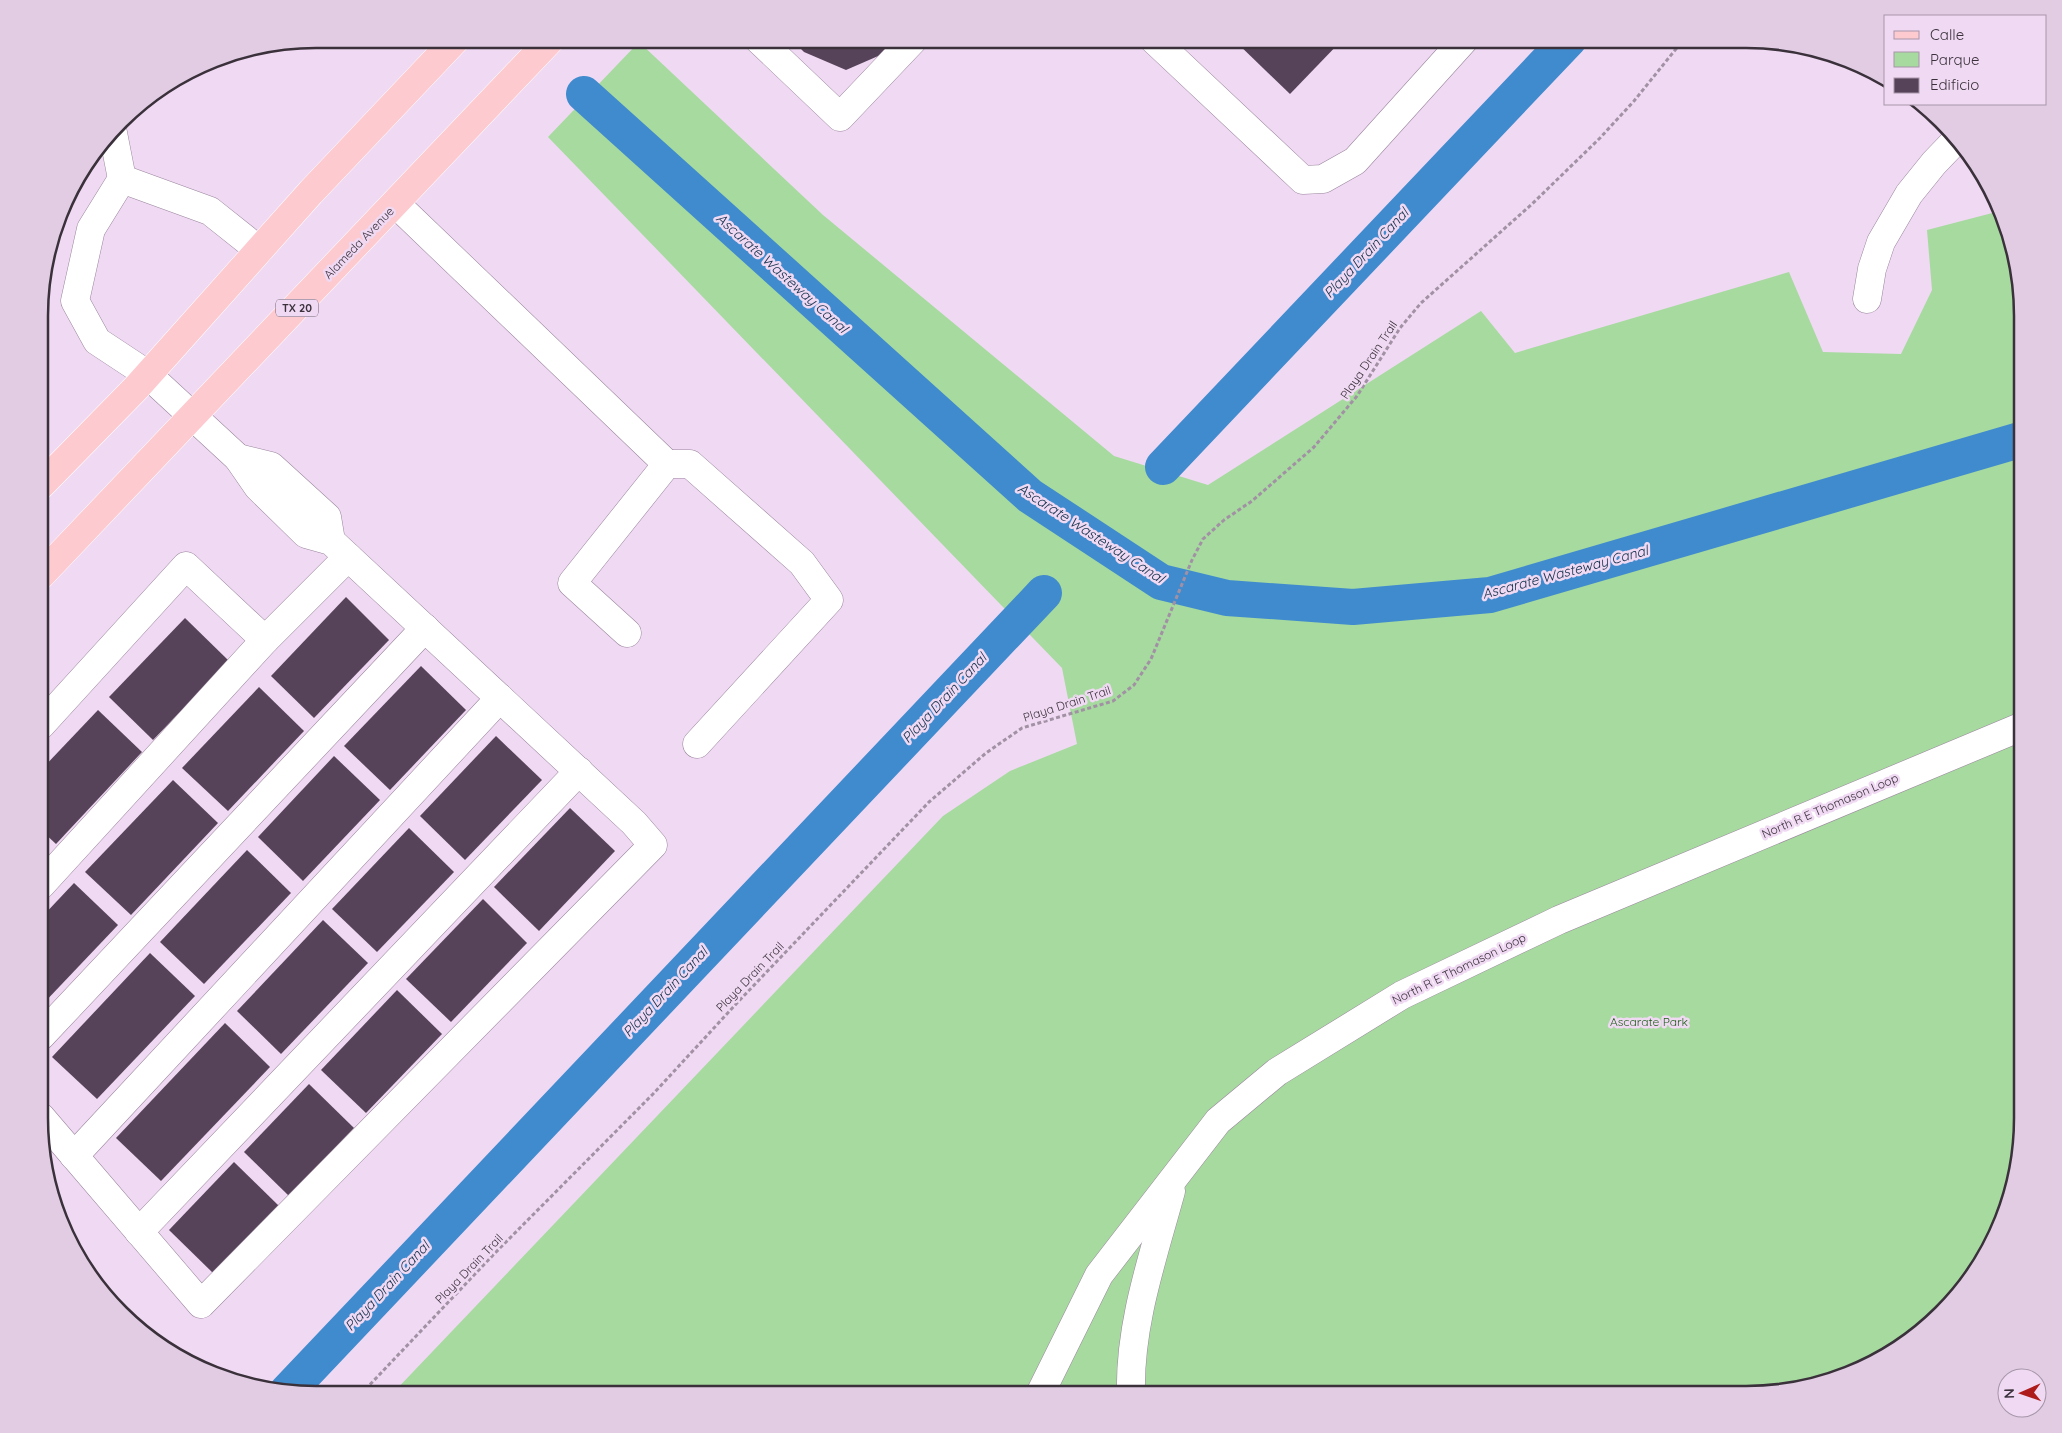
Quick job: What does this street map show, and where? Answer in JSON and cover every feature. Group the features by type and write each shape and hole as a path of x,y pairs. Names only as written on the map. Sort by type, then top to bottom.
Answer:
{"main road":[{"path":"47,479 148,374 311,192 447,48"},
{"name":"Alameda Avenue","path":"47,569 543,48"}],"street":[{"path":"767,48 840,117 905,48"},
{"path":"1163,48 1303,180 1323,179 1355,161 1456,48"},
{"path":"47,1125 201,1304 652,845 634,822 340,549 327,517 271,466 238,458 148,374 97,341 75,301 91,228 122,179 114,139"},
{"path":"1867,299 1872,269 1881,242 1910,194 1934,163 1952,144"},
{"path":"122,179 210,211 259,250"},
{"path":"396,204 667,464 690,464 802,563 829,600 697,744"},
{"path":"627,633 572,583 667,464"},
{"path":"47,878 265,640 340,549"},
{"path":"47,718 186,566 265,640"},
{"path":"47,1030 425,628"},
{"path":"74,1156 500,698"},
{"name":"North R E Thomason Loop","path":"1044,1386 1099,1275 1218,1121 1277,1072 1402,995 1560,920 2015,729"},
{"path":"139,1232 579,771"},
{"path":"1130,1386 1140,1302 1175,1178"}],"path":[{"name":"Playa Drain Trail","path":"370,1386 496,1253 653,1094 929,802 986,753 1022,728 1112,701 1134,685 1151,659 1192,560 1203,539 1224,520 1252,501 1314,447 1357,396 1400,328 1421,303 1532,204 1600,138 1634,101 1677,48"}],"green space":[{"name":"Ascarate Park","path":"633,48 645,48 823,215 1114,456 1208,485 1481,311 1515,353 1789,272 1823,352 1901,354 1932,290 1927,230 1994,213 2009,263 2015,315 2015,1118 2012,1153 2000,1204 1979,1252 1959,1281 1923,1319 1881,1350 1833,1371 1799,1380 1764,1385 400,1386 943,816 1010,771 1077,744 1062,668 548,137"}],"building":[{"path":"800,48 893,48 846,70 804,52"},
{"path":"1242,48 1334,48 1290,94"},
{"path":"346,597 389,640 314,718 271,676"},
{"path":"185,618 229,661 153,740 109,697"},
{"path":"421,666 466,710 390,790 344,746"},
{"path":"259,687 304,731 228,811 182,768"},
{"path":"98,710 142,752 56,844 47,836 47,764"},
{"path":"496,736 542,780 465,860 420,816"},
{"path":"334,756 380,800 303,881 258,837"},
{"path":"173,780 218,823 131,915 85,872"},
{"path":"570,808 615,851 539,931 494,887"},
{"path":"409,828 454,872 377,952 332,909"},
{"path":"247,850 291,893 204,984 160,942"},
{"path":"74,883 118,925 47,1000 47,912"},
{"path":"483,899 527,943 451,1022 406,979"},
{"path":"323,920 368,963 281,1054 237,1011"},
{"path":"150,953 195,996 97,1099 52,1057"},
{"path":"397,990 442,1034 366,1113 321,1070"},
{"path":"225,1023 270,1067 161,1181 116,1138"},
{"path":"309,1084 354,1128 289,1196 244,1152"},
{"path":"234,1162 279,1206 214,1274 169,1230"}],"waterway":[{"name":"Playa Drain Canal","path":"1163,467 1560,48"},
{"name":"Ascarate Wasteway Canal","path":"584,94 1030,496 1161,582 1227,598 1353,607 1490,595 2015,441"},
{"name":"Playa Drain Canal","path":"294,1385 1044,593"}]}
